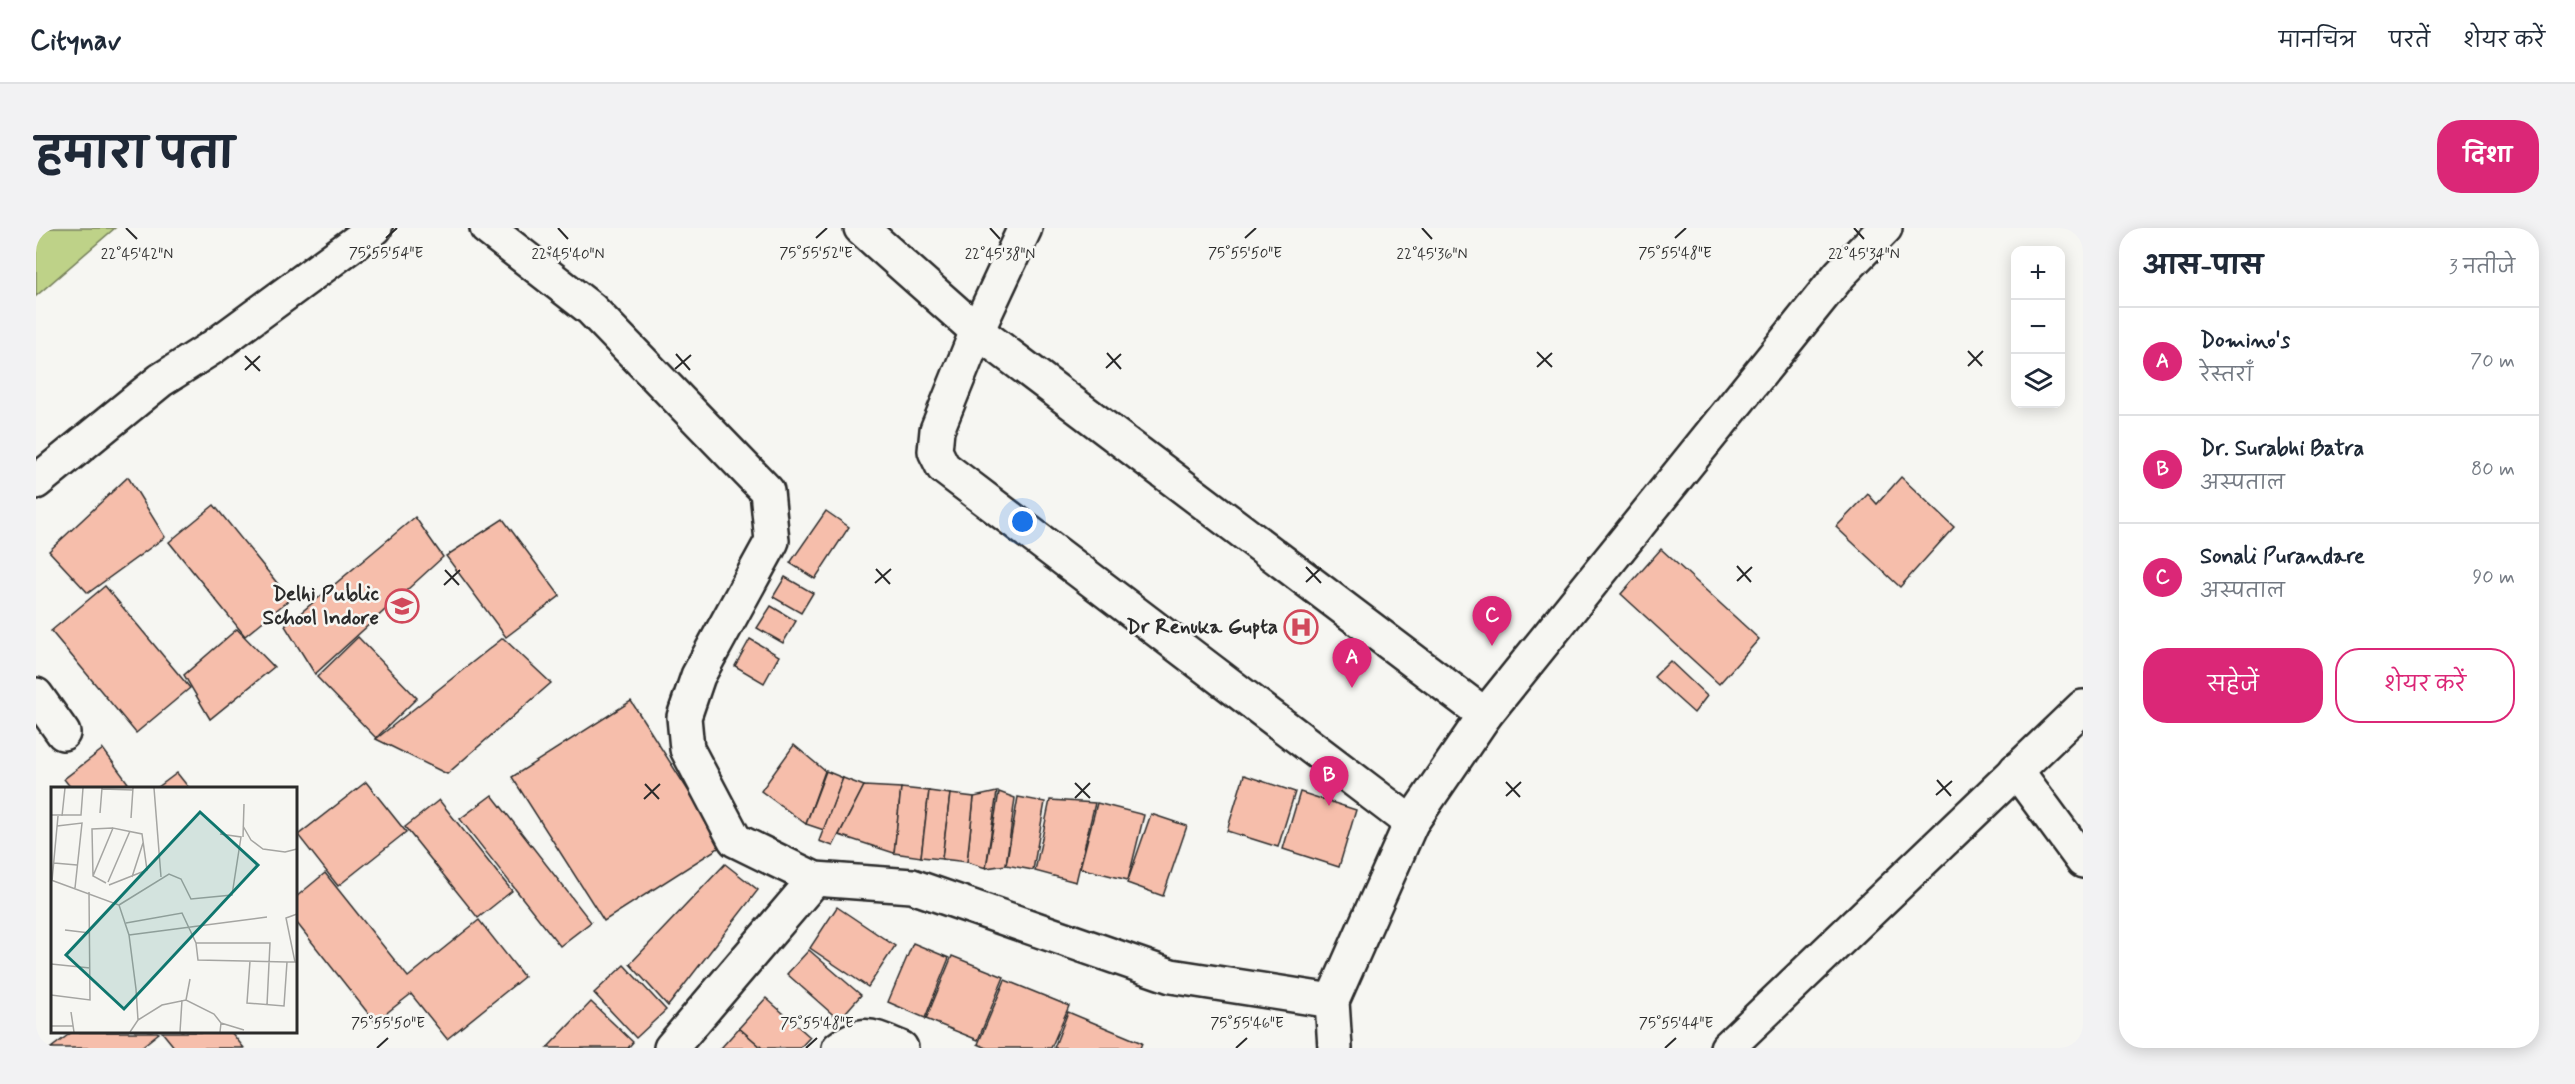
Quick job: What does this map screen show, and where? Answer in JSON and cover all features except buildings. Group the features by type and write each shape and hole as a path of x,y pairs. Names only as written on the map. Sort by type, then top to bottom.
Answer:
{"street":[{"path":"36,482 161,380 213,347 375,228"},
{"path":"487,228 591,309 767,491 772,541 698,676 684,717 687,749 735,840 815,879 912,886 1171,976 1332,1001"},
{"path":"861,228 977,331 1485,715"},
{"path":"1025,228 977,331 937,430 935,451 943,467 1410,823"},
{"path":"1335,1048 1332,1001 1410,823 1485,715 1840,274 1885,228"},
{"path":"36,695 63,733"},
{"path":"1727,1048 1760,1036 2016,770 2083,707"},
{"path":"2016,770 2083,861"},
{"path":"671,1048 815,879"},
{"path":"839,1048 856,1036 874,1038 901,1048"}],"green space":[{"path":"36,228 115,228 36,296"}],"place":[{"name":"Delhi Public School Indore","path":"402,606"},
{"name":"Dr Renuka Gupta","path":"1301,627"},
{"name":"Sonali Purandare","path":"1492,646"},
{"name":"Domino's","path":"1352,688"},
{"name":"Dr. Surabhi Batra","path":"1329,806"}]}
